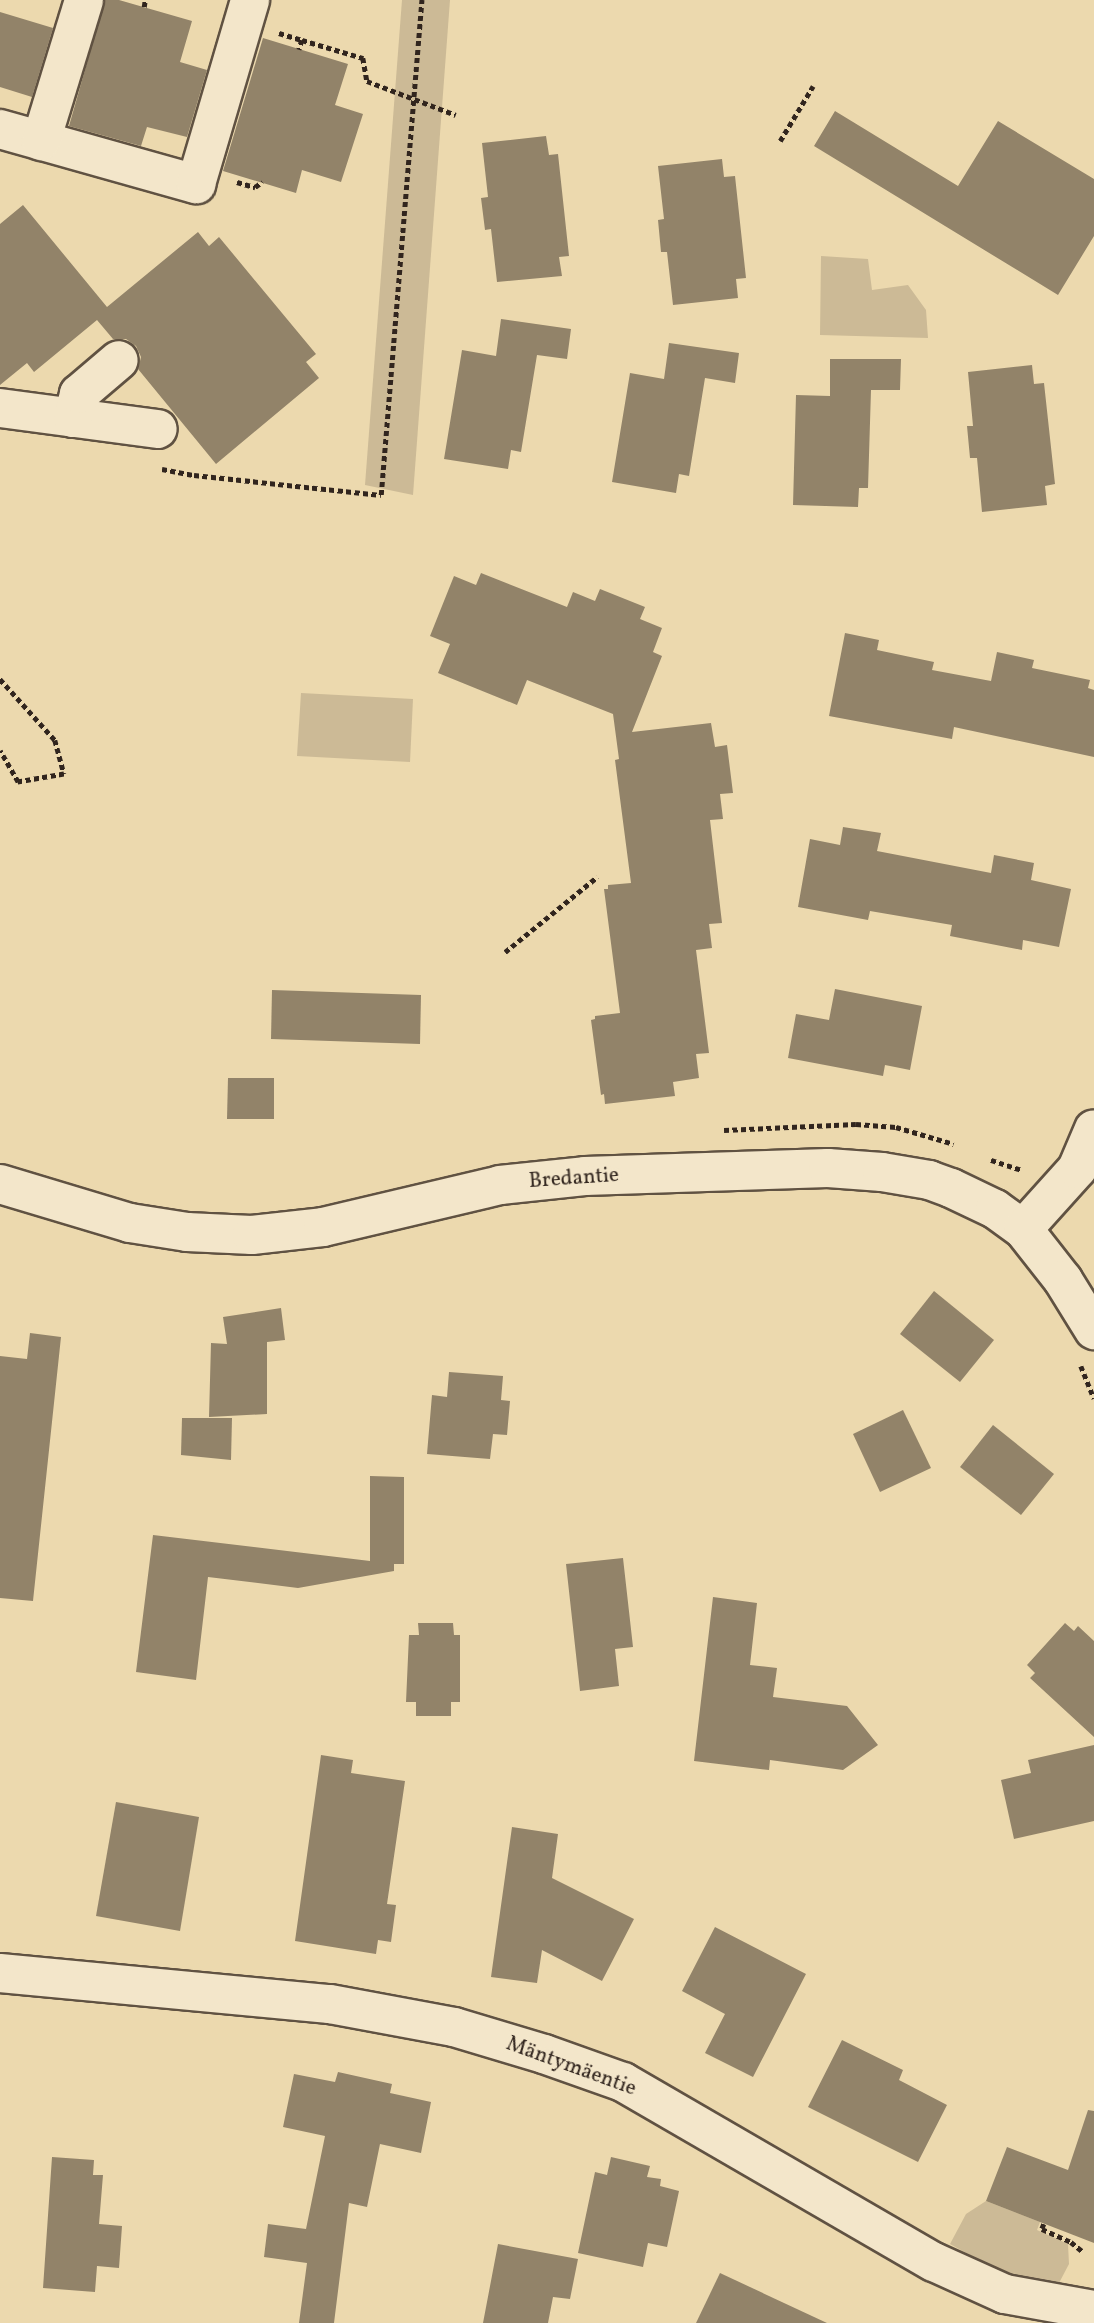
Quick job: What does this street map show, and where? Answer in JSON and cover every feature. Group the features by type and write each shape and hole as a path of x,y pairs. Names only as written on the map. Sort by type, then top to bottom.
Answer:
{"street":[{"path":"41,141 83,0"},
{"path":"0,130 195,184 250,0"},
{"path":"73,418 79,394 119,360"},
{"path":"0,408 158,429"},
{"path":"1023,1229 1077,1169 1094,1129"},
{"name":"Bredantie","path":"0,1184 130,1223 187,1232 252,1235 323,1227 500,1185 585,1176 828,1168 883,1172 929,1180 995,1209 1023,1229 1063,1280 1094,1330"},
{"name":"Mäntymäentie","path":"0,1973 330,2004 454,2027 544,2053 623,2082 934,2262 1005,2294 1094,2310"}],"path":[{"path":"144,7 145,0"},
{"path":"154,467 194,475 381,495 422,0"},
{"path":"302,40 363,58 367,81 456,115"},
{"path":"780,141 813,86"},
{"path":"0,679 55,740 64,774 18,782 0,751"},
{"path":"505,952 597,877"},
{"path":"1044,2224 1042,2229 1070,2242 1082,2251"}],"shaded area":[{"path":"402,0 450,0 413,495 365,485"},
{"path":"821,256 868,259 872,290 908,285 926,310 928,338 820,335"},
{"path":"301,693 413,699 410,762 297,756"},
{"path":"986,2201 1040,2222 1037,2230 1068,2244 1069,2264 1059,2283 1053,2287 1013,2279 950,2244 966,2214"}],"building":[{"path":"105,0 119,0 192,21 180,62 207,70 187,137 147,127 141,146 69,126"},
{"path":"0,12 53,28 32,97 0,87"},
{"path":"263,38 348,64 335,105 363,114 341,182 302,170 296,193 223,171"},
{"path":"835,111 958,186 998,121 1094,179 1094,236 1058,295 814,146"},
{"path":"546,136 549,155 558,154 569,256 559,257 562,276 497,282 491,229 485,230 481,198 488,197 482,143"},
{"path":"722,159 724,177 735,176 746,278 736,279 738,298 673,305 667,252 661,252 658,220 664,219 658,166"},
{"path":"23,205 107,307 198,232 209,246 219,237 316,354 306,362 319,378 216,464 138,369 141,357 136,346 126,339 113,339 97,320 34,372 27,363 0,385 0,224"},
{"path":"501,319 571,329 567,359 537,355 521,452 511,450 508,469 444,459 462,350 496,356"},
{"path":"669,343 739,353 735,383 705,378 689,476 679,474 676,493 612,482 630,373 664,379"},
{"path":"830,359 901,359 900,390 871,390 868,488 859,488 858,507 793,505 796,395 830,396"},
{"path":"1032,365 1034,384 1044,383 1055,484 1045,486 1047,505 982,512 977,458 970,458 967,426 973,426 968,372"},
{"path":"481,573 567,607 573,592 595,601 600,589 645,607 640,619 662,628 653,652 662,656 632,732 711,723 715,747 727,745 733,793 720,794 723,819 710,820 722,923 709,924 712,948 696,950 709,1053 696,1054 699,1078 673,1082 675,1096 605,1104 604,1094 601,1095 591,1020 595,1019 595,1016 620,1013 604,889 608,889 608,885 631,883 615,760 619,759 613,714 527,680 517,705 438,673 450,644 430,636 454,576 476,585"},
{"path":"845,633 879,640 877,650 934,662 932,670 991,681 997,652 1034,660 1032,668 1090,680 1088,688 1094,690 1094,757 954,727 952,739 829,716"},
{"path":"843,827 881,833 877,851 991,873 994,855 1034,863 1031,880 1071,889 1059,947 1023,940 1022,950 950,936 952,925 870,911 868,920 798,907 810,839 840,845"},
{"path":"835,989 922,1006 910,1070 885,1065 883,1076 788,1058 796,1014 829,1020"},
{"path":"272,990 421,995 420,1044 271,1039"},
{"path":"228,1078 274,1078 274,1119 227,1119"},
{"path":"934,1291 994,1340 960,1382 900,1334"},
{"path":"281,1308 285,1340 267,1342 267,1414 209,1417 211,1343 227,1344 223,1317"},
{"path":"30,1333 61,1337 33,1601 0,1598 0,1356 27,1359"},
{"path":"449,1372 503,1376 501,1400 510,1401 507,1435 493,1434 490,1459 427,1454 432,1395 447,1397"},
{"path":"903,1410 931,1468 880,1492 853,1434"},
{"path":"182,1418 232,1418 231,1460 181,1455"},
{"path":"993,1425 1054,1474 1021,1515 960,1467"},
{"path":"370,1476 404,1477 404,1564 394,1564 394,1571 298,1588 208,1577 196,1680 136,1672 153,1535 370,1561"},
{"path":"623,1558 633,1647 615,1649 619,1686 580,1691 566,1564"},
{"path":"713,1597 757,1603 750,1665 777,1668 773,1697 847,1706 878,1745 843,1770 770,1760 769,1770 694,1761"},
{"path":"418,1623 453,1623 454,1635 460,1635 460,1702 451,1702 451,1716 416,1716 416,1702 406,1702 409,1635 419,1635"},
{"path":"1065,1623 1074,1631 1078,1626 1094,1641 1094,1737 1030,1678 1035,1673 1027,1665"},
{"path":"1094,1745 1094,1821 1014,1839 1001,1780 1031,1773 1028,1760"},
{"path":"321,1755 353,1760 351,1773 405,1781 387,1904 396,1905 391,1942 378,1940 376,1954 295,1941"},
{"path":"116,1802 199,1817 180,1931 96,1916"},
{"path":"512,1827 558,1834 552,1878 634,1919 602,1981 542,1950 537,1983 491,1977"},
{"path":"715,1927 806,1974 753,2077 705,2053 725,2014 682,1991"},
{"path":"842,2040 903,2070 899,2080 947,2105 918,2162 808,2107"},
{"path":"338,2072 392,2084 390,2093 431,2102 421,2153 380,2144 367,2207 349,2203 334,2323 299,2323 307,2263 264,2257 268,2224 306,2229 325,2136 283,2127 294,2074 335,2082"},
{"path":"1088,2110 1094,2111 1094,2243 986,2201 1007,2147 1068,2170"},
{"path":"52,2157 94,2160 93,2175 103,2175 99,2224 122,2226 119,2268 97,2266 95,2292 43,2288"},
{"path":"611,2157 650,2166 647,2177 661,2179 660,2186 679,2191 667,2247 648,2243 643,2267 578,2253 595,2172 607,2175"},
{"path":"498,2244 578,2259 570,2299 553,2297 548,2323 483,2323"},
{"path":"720,2273 827,2323 696,2323"}]}
